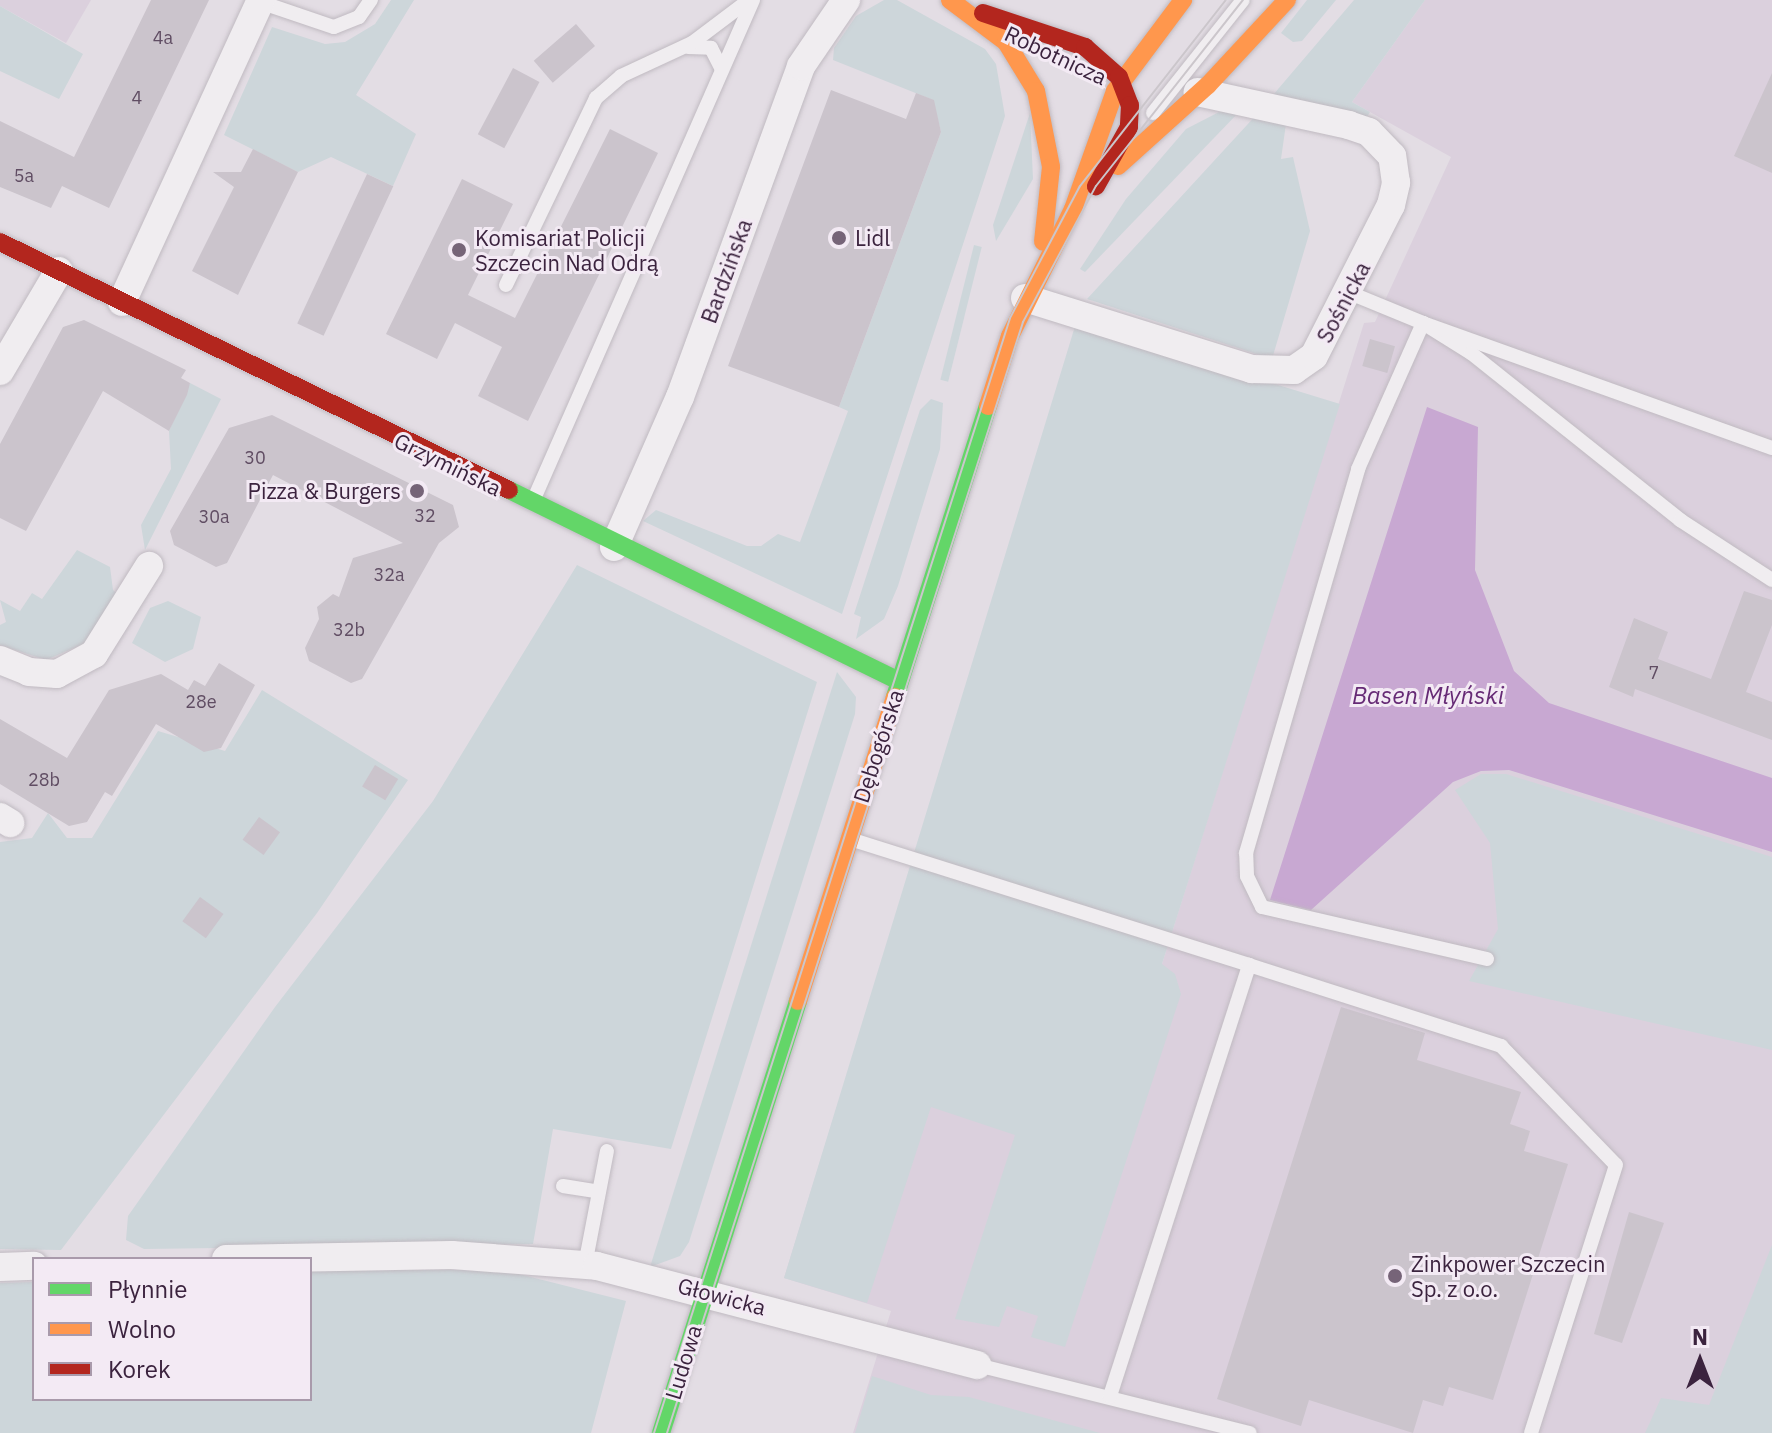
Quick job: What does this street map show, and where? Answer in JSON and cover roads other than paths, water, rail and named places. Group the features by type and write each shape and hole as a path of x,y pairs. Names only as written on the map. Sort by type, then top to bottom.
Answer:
{"street":[{"name":"Bardzińska","path":"614,547 680,397 801,66 846,0"},
{"name":"Robotnicza","path":"952,0 1011,25 1076,43 1099,55 1122,84"},
{"name":"Robotnicza","path":"952,0 1028,45 1122,84"},
{"name":"Robotnicza","path":"952,0 1018,56 1043,111 1050,199 1025,298"},
{"name":"Dębogórska","path":"1073,209 1198,92 1287,0"},
{"path":"122,302 260,1"},
{"path":"1132,38 1180,3"},
{"name":"Dębogórska","path":"705,1291 848,838 1025,298 1073,209 1099,126 1122,84 1180,3"},
{"name":"Robotnicza","path":"1076,43 1110,43"},
{"path":"1122,84 1168,94 1198,92"},
{"name":"Dębogórska","path":"1096,186 1129,127 1122,84"},
{"name":"Sośnicka","path":"1025,298 1252,369 1281,372 1314,356 1350,293 1391,205 1396,183 1392,156 1369,132 1349,125 1198,92"},
{"name":"Grzymińska","path":"0,242 614,547 899,681"},
{"path":"0,371 59,271"},
{"path":"0,660 29,672 57,674 94,654 149,566"},
{"name":"Głowicka","path":"312,1257 452,1255 585,1265 705,1291 977,1365"},
{"path":"0,1267 32,1266"},
{"name":"Ludowa","path":"661,1433 705,1291"}],"lane":[{"path":"260,1 334,27 359,17 371,0"},
{"path":"506,285 596,98 621,76 685,47 751,0"},
{"path":"531,505 751,0"},
{"path":"1096,186 1243,0"},
{"path":"685,47 711,48 721,68"},
{"path":"1350,293 1423,323 1772,448"},
{"path":"1423,323 1494,369 1680,520 1772,580"},
{"path":"1423,323 1358,469 1246,853 1247,876 1262,907 1487,959"},
{"path":"848,838 1501,1046 1616,1165 1531,1433"},
{"path":"1110,1396 1249,965"},
{"path":"585,1265 607,1151"},
{"path":"563,1186 599,1192"},
{"name":"Głowicka","path":"977,1365 1250,1433"}],"water":[{"name":"Basen Młyński","path":"1427,407 1478,427 1475,570 1514,671 1549,703 1772,778 1772,852 1509,770 1481,771 1453,782 1311,910 1270,900"}],"tram line":[{"path":"654,1433 1010,318 1080,186 1226,0"},
{"path":"667,1433 1023,322 1096,186 1243,0"}],"place":[{"name":"Lidl","path":"839,238"},
{"name":"Komisariat Policji Szczecin Nad Odrą","path":"459,250"},
{"name":"Pizza & Burgers","path":"417,491"},
{"name":"Zinkpower Szczecin Sp. z o.o.","path":"1395,1276"}]}
